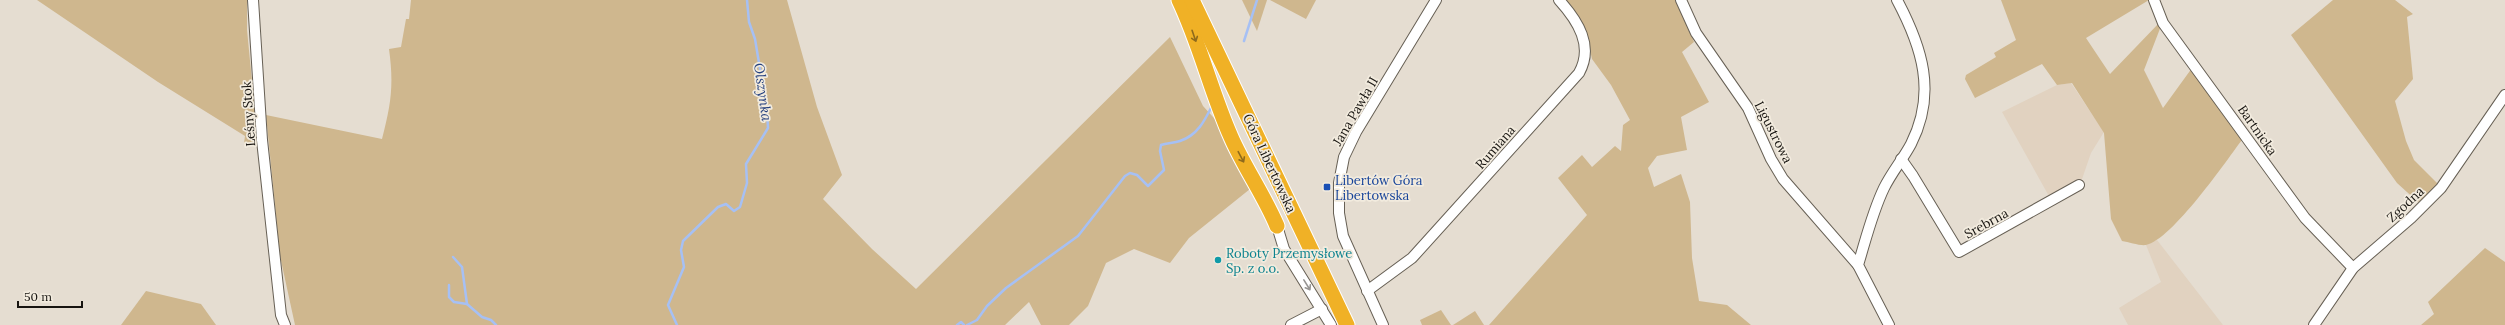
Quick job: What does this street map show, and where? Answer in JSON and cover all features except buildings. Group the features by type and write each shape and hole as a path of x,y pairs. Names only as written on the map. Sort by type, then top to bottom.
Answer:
{"highway":[{"path":"1179,0 1232,138 1277,226"},
{"name":"Góra Libertowska","path":"1192,0 1347,325"}],"street":[{"name":"Leśny Stok","path":"253,0 262,140 281,308 285,325"},
{"name":"Jana Pawła II","path":"1367,291 1348,249 1341,225 1338,195 1344,157 1356,132 1436,0"},
{"name":"Rumiana","path":"1367,291 1412,258 1579,73 1585,62 1586,49 1583,35 1559,0"},
{"name":"Ligustrowa","path":"1681,0 1696,33 1748,108 1771,159 1783,179 1858,265 1888,325"},
{"path":"1858,265 1869,224 1884,188 1901,160 1918,127 1926,94 1916,41 1897,0"},
{"name":"Bartnicka","path":"2154,0 2163,23 2305,218 2353,268"},
{"name":"Zgodna","path":"2314,325 2353,268 2411,218 2441,188 2505,95"},
{"name":"Srebrna","path":"1901,160 1959,252 2079,185"},
{"name":"Góra Libertowska","path":"1277,226 1284,249 1331,325"},
{"path":"1367,291 1383,325"},
{"path":"1291,325 1322,309"}],"shaded area":[{"path":"37,0 247,0 247,30 258,143 244,143 245,136 158,82"},
{"path":"411,0 787,0 817,107 842,175 823,199 872,249 916,289 1170,37 1203,106 1223,128 1250,189 1189,238 1170,263 1134,249 1106,263 1088,306 1069,325 1041,325 1029,302 1005,325 295,325 280,256 266,115 382,139 391,94 391,62 389,49 401,47 406,19 409,19"},
{"path":"1242,0 1267,0 1257,31"},
{"path":"1270,0 1316,0 1306,19"},
{"path":"1563,0 1675,0 1694,42 1682,52 1709,102 1681,117 1687,150 1657,156 1648,168 1654,187 1681,174 1690,202 1692,258 1699,301 1727,305 1751,325 1489,325 1587,215 1558,178 1582,155 1592,167 1615,146 1621,151 1623,125 1630,120 1611,85 1592,59 1586,32"},
{"path":"2001,0 2149,0 2086,38 2110,74 2160,22 2161,26 2144,70 2163,108 2192,68 2244,137 2184,215 2157,240 2146,245 2122,241 2111,219 2104,133 2072,83 2057,85 2042,64 1975,98 1965,79 1966,75 1996,57 1994,53 2016,40"},
{"path":"2333,0 2395,0 2413,14 2407,17 2413,79 2395,101 2406,141 2414,160 2438,184 2418,202 2397,183 2291,35"},
{"path":"2071,83 2104,132 2091,153 2081,182 2050,198 2002,112 2057,85"},
{"path":"2157,240 2223,325 2128,325 2119,308 2161,282 2146,245"},
{"path":"2485,248 2505,262 2505,325 2421,325 2434,314 2428,302"},
{"path":"146,291 201,304 216,325 121,325"},
{"path":"1441,310 1451,325 1422,325 1420,320"},
{"path":"1475,311 1484,325 1453,325"}],"waterway":[{"name":"Olszynka","path":"677,325 668,305 684,267 681,250 683,241 718,207 726,204 734,211 740,207 747,183 746,164 768,128 767,111 755,39 749,22 747,0"},
{"path":"1244,41 1257,0"},
{"path":"967,325 977,320 987,306 1006,288 1078,236 1125,176 1130,173 1137,175 1148,186 1164,170 1160,151 1161,145 1180,141 1192,135 1204,121 1213,104"},
{"path":"453,257 462,267 467,304"},
{"path":"449,285 449,297 454,302 467,304 482,317 491,320 496,325"},
{"path":"957,325 961,322 964,325"}],"place":[{"name":"Libertów Góra Libertowska","path":"1327,187"},
{"name":"Roboty Przemysłowe Sp. z o.o.","path":"1218,260"}]}
